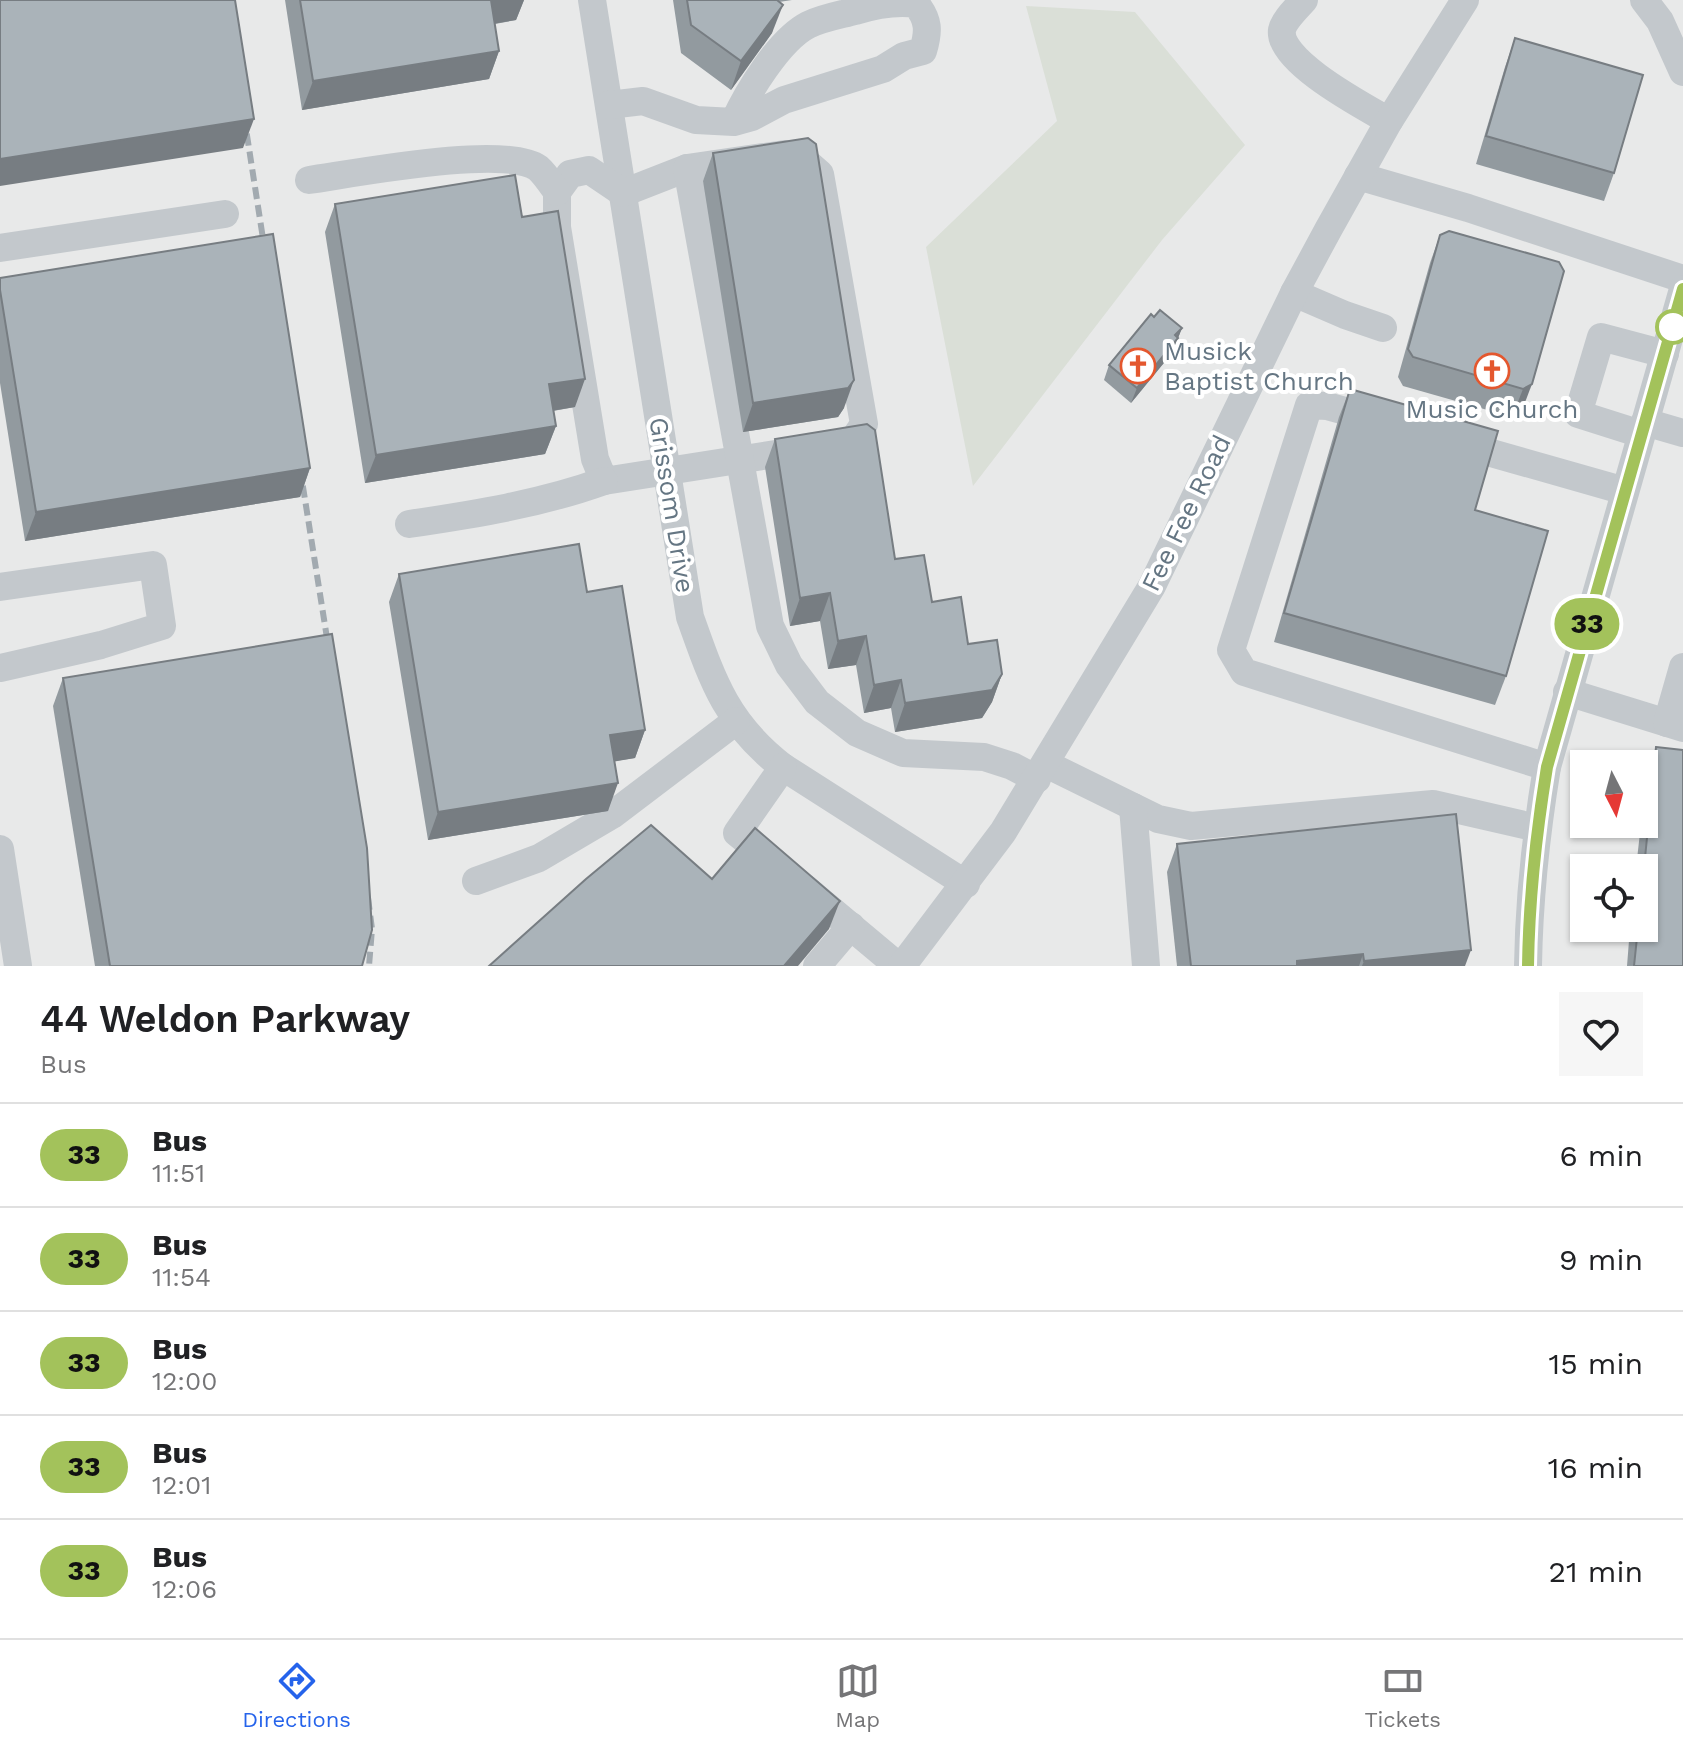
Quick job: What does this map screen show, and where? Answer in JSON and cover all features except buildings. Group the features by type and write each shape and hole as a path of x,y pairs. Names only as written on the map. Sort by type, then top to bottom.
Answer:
{"street":[{"name":"Grissom Drive","path":"592,0 690,617 712,678 736,721 760,749 783,767 966,884"},
{"path":"1304,0 1282,28 1282,41 1295,61 1389,121"},
{"name":"Fee Fee Road","path":"900,966 966,884 1041,772 1152,586 1294,293 1389,121 1465,0"},
{"path":"1644,0 1660,21 1683,72"},
{"path":"609,105 643,101 696,120 734,122 752,117 784,100 883,69 904,56 923,51 929,30 924,14 916,4 900,2 861,9 807,25 773,57 743,102 734,122"},
{"path":"409,524 507,509 604,481 852,442 864,424 820,174 804,160 785,154 687,168 623,193 589,170 570,174 557,192 557,227 595,459 604,481"},
{"path":"309,180 447,160 501,158 537,167 557,192"},
{"path":"687,168 770,626 789,665 817,702 857,733 903,753 984,757 1041,772 1158,819 1191,826 1433,804 1537,828"},
{"path":"1358,176 1581,244 1683,279"},
{"path":"0,248 225,214"},
{"path":"1528,966 1529,899 1547,767 1643,428 1670,363 1683,289"},
{"path":"1294,293 1383,328"},
{"path":"1670,363 1601,337 1578,414 1683,433"},
{"path":"1401,427 1327,406 1309,405 1231,650 1244,672 1547,767"},
{"path":"1431,436 1625,491"},
{"path":"0,587 153,565 162,626 101,645 0,668"},
{"path":"1567,692 1675,726 1683,667"},
{"path":"476,881 539,858 612,815 736,721"},
{"path":"783,767 737,833 900,966"},
{"path":"1133,807 1146,966"},
{"path":"0,849 3,892 18,966"},
{"path":"817,966 851,926"}],"shaded area":[{"path":"0,0 1683,0 1683,966 0,966"},
{"path":"1026,6 1135,12 1245,145 1162,240 973,486 926,247 1057,121"}],"railway":[{"path":"244,116 266,258"},
{"path":"300,468 330,657"},
{"path":"368,898 372,929 369,966"}],"bus line":[{"name":"33","path":"1528,966 1529,899 1547,767 1683,289"}],"place":[{"name":"Musick Baptist Church","path":"1138,366"},
{"name":"Music Church","path":"1492,371"}]}
